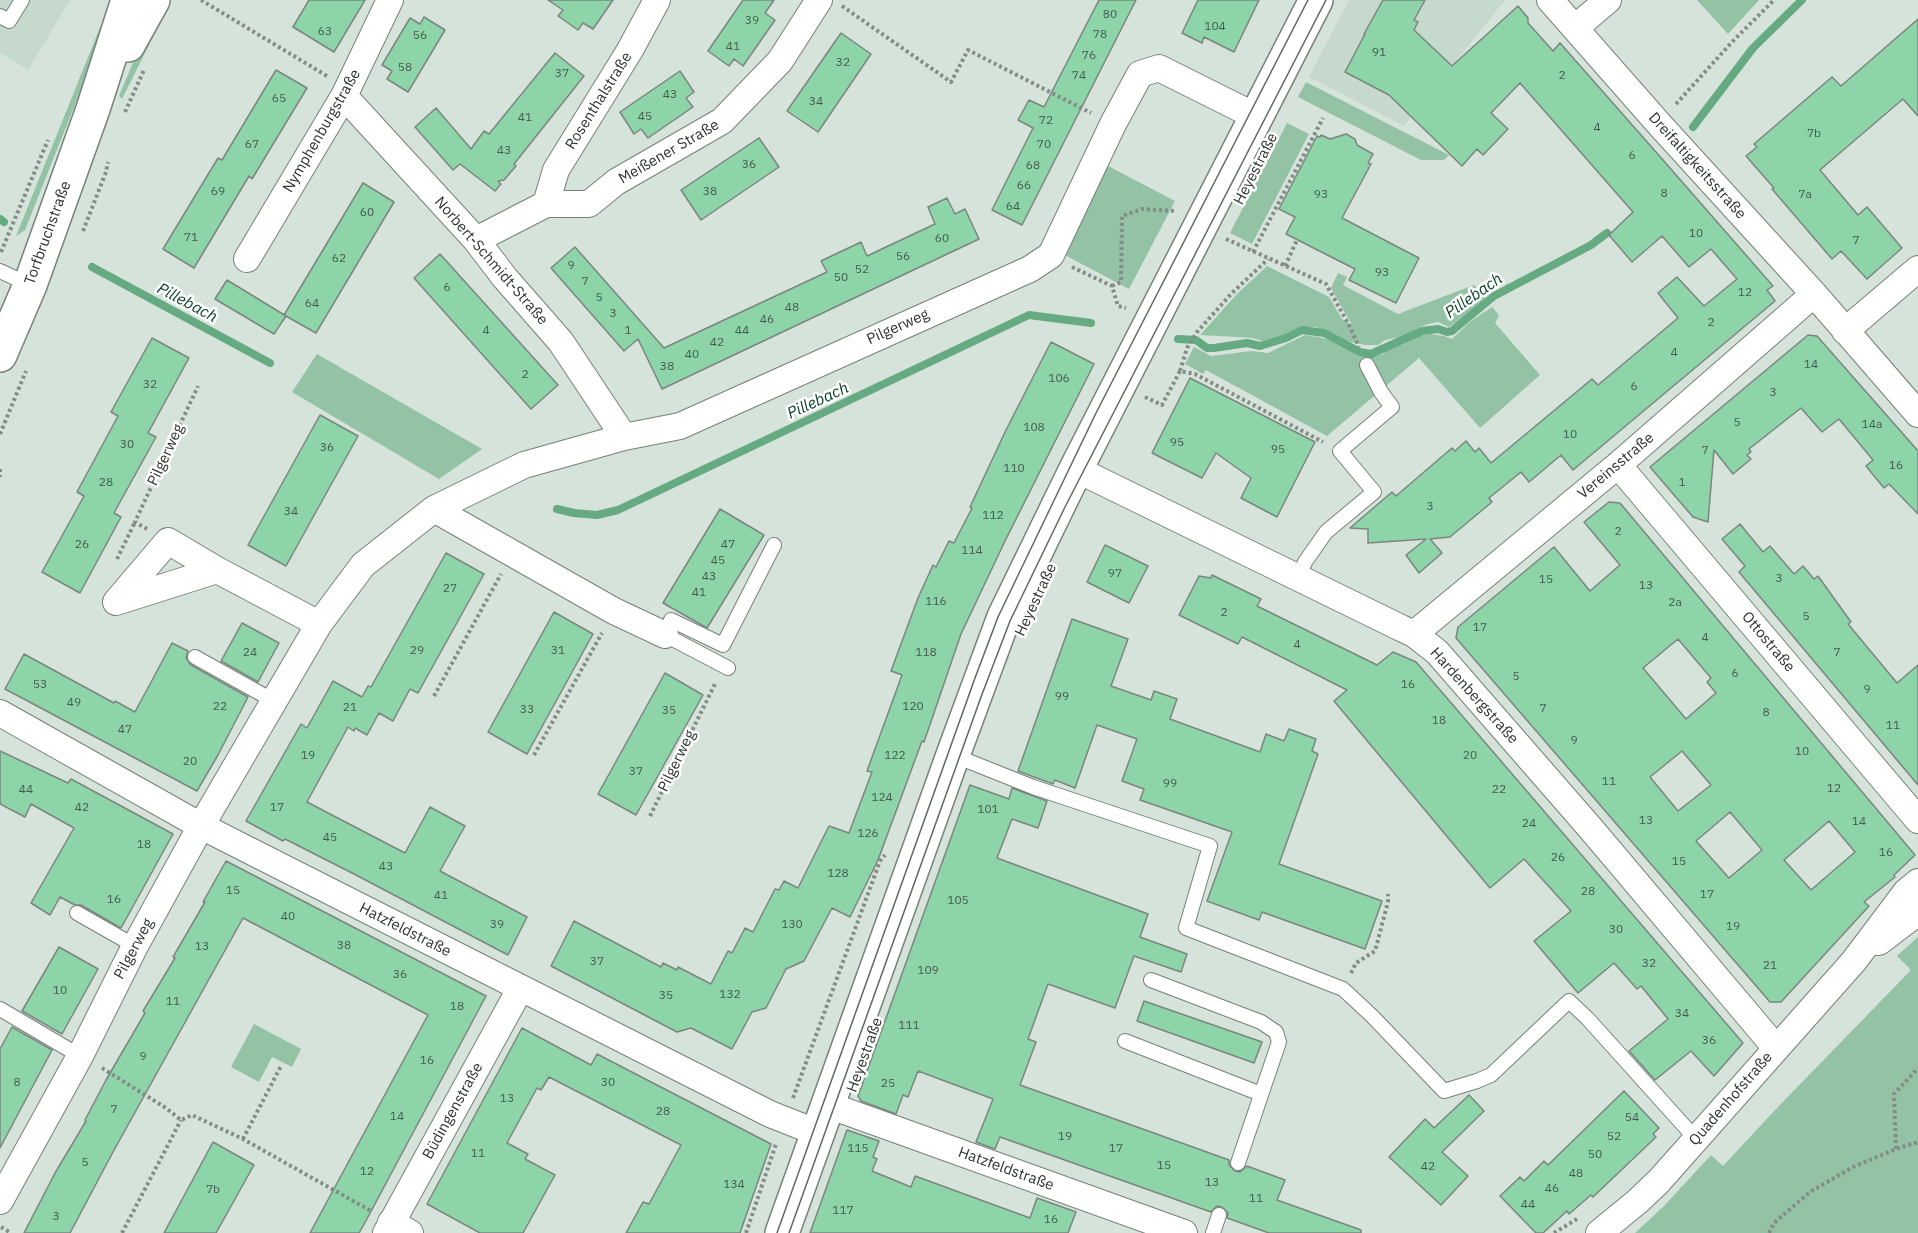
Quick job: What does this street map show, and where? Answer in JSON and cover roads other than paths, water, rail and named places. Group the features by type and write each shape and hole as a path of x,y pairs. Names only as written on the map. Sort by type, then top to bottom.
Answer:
{"street":[{"name":"Torfbruchstraße","path":"109,112 128,0"},
{"name":"Torfbruchstraße","path":"0,355 109,112 153,0"},
{"name":"Nymphenburgstraße","path":"247,259 337,87 390,0"},
{"name":"Rosenthalstraße","path":"546,204 556,170 630,50 657,0"},
{"name":"Heyestraße","path":"782,1233 1004,617 1076,469 1316,0"},
{"name":"Dreifaltigkeitsstraße","path":"1550,0 1814,294 1918,414"},
{"path":"1575,28 1608,0"},
{"name":"Meißener Straße","path":"476,240 546,204 589,204 616,182 722,121 780,61 829,2"},
{"name":"Pilgerweg","path":"0,1201 80,1056 135,946 201,826 319,624 363,565 434,508 524,465 624,437 680,426 1030,269 1051,255 1113,124 1140,74 1159,68 1257,117"},
{"name":"Norbert-Schmidt-Straße","path":"337,87 476,240 505,278 561,342 624,437"},
{"path":"1845,331 1918,269"},
{"name":"Vereinsstraße","path":"1414,634 1618,465 1814,294"},
{"name":"Ottostraße","path":"1618,465 1918,820"},
{"name":"Hardenbergstraße","path":"1076,469 1414,634 1437,652 1592,830 1776,1048"},
{"path":"434,508 614,611 664,635"},
{"path":"217,570 116,602 168,541 217,570 319,624"},
{"name":"Hatzfeldstraße","path":"0,713 201,826 770,1114 823,1119 1184,1233"},
{"name":"Quadenhofstraße","path":"1599,1233 1638,1201 1696,1140 1857,958 1906,892 1918,882"},
{"name":"Quadenhofstraße","path":"1857,958 1918,912"},
{"name":"Büdingenstraße","path":"396,1229 520,989"}],"lane":[{"path":"0,16 9,21 22,0"},
{"path":"0,271 30,285"},
{"path":"1298,578 1305,562 1326,532 1374,492 1340,451 1392,407 1367,365"},
{"path":"728,668 664,635 671,620 723,645 774,545"},
{"path":"195,657 274,701"},
{"path":"953,755 1033,787 1210,846 1186,928 1343,989 1444,1091 1477,1081 1491,1074 1569,1001 1588,1019 1696,1140"},
{"path":"77,913 135,946"},
{"path":"1151,980 1261,1022 1276,1032 1280,1042 1238,1163"},
{"path":"0,1009 80,1056"},
{"path":"1125,1041 1261,1094"},
{"path":"1213,1233 1219,1215"}],"waterway":[{"name":"Pillebach","path":"1693,127 1753,48 1802,0"},
{"name":"Pillebach","path":"0,219 4,222"},
{"name":"Pillebach","path":"1178,339 1196,340 1207,348 1247,343 1260,346 1302,330 1324,333 1360,352 1371,354 1422,331 1438,329 1452,331 1494,296 1591,245 1607,233"},
{"name":"Pillebach","path":"92,267 270,363"},
{"name":"Pillebach","path":"557,509 597,515 618,510 1029,315 1091,323"}],"tram line":[{"path":"777,1233 998,617 1096,413 1308,0"},
{"path":"789,1233 1010,621 1065,507 1326,0"}]}
